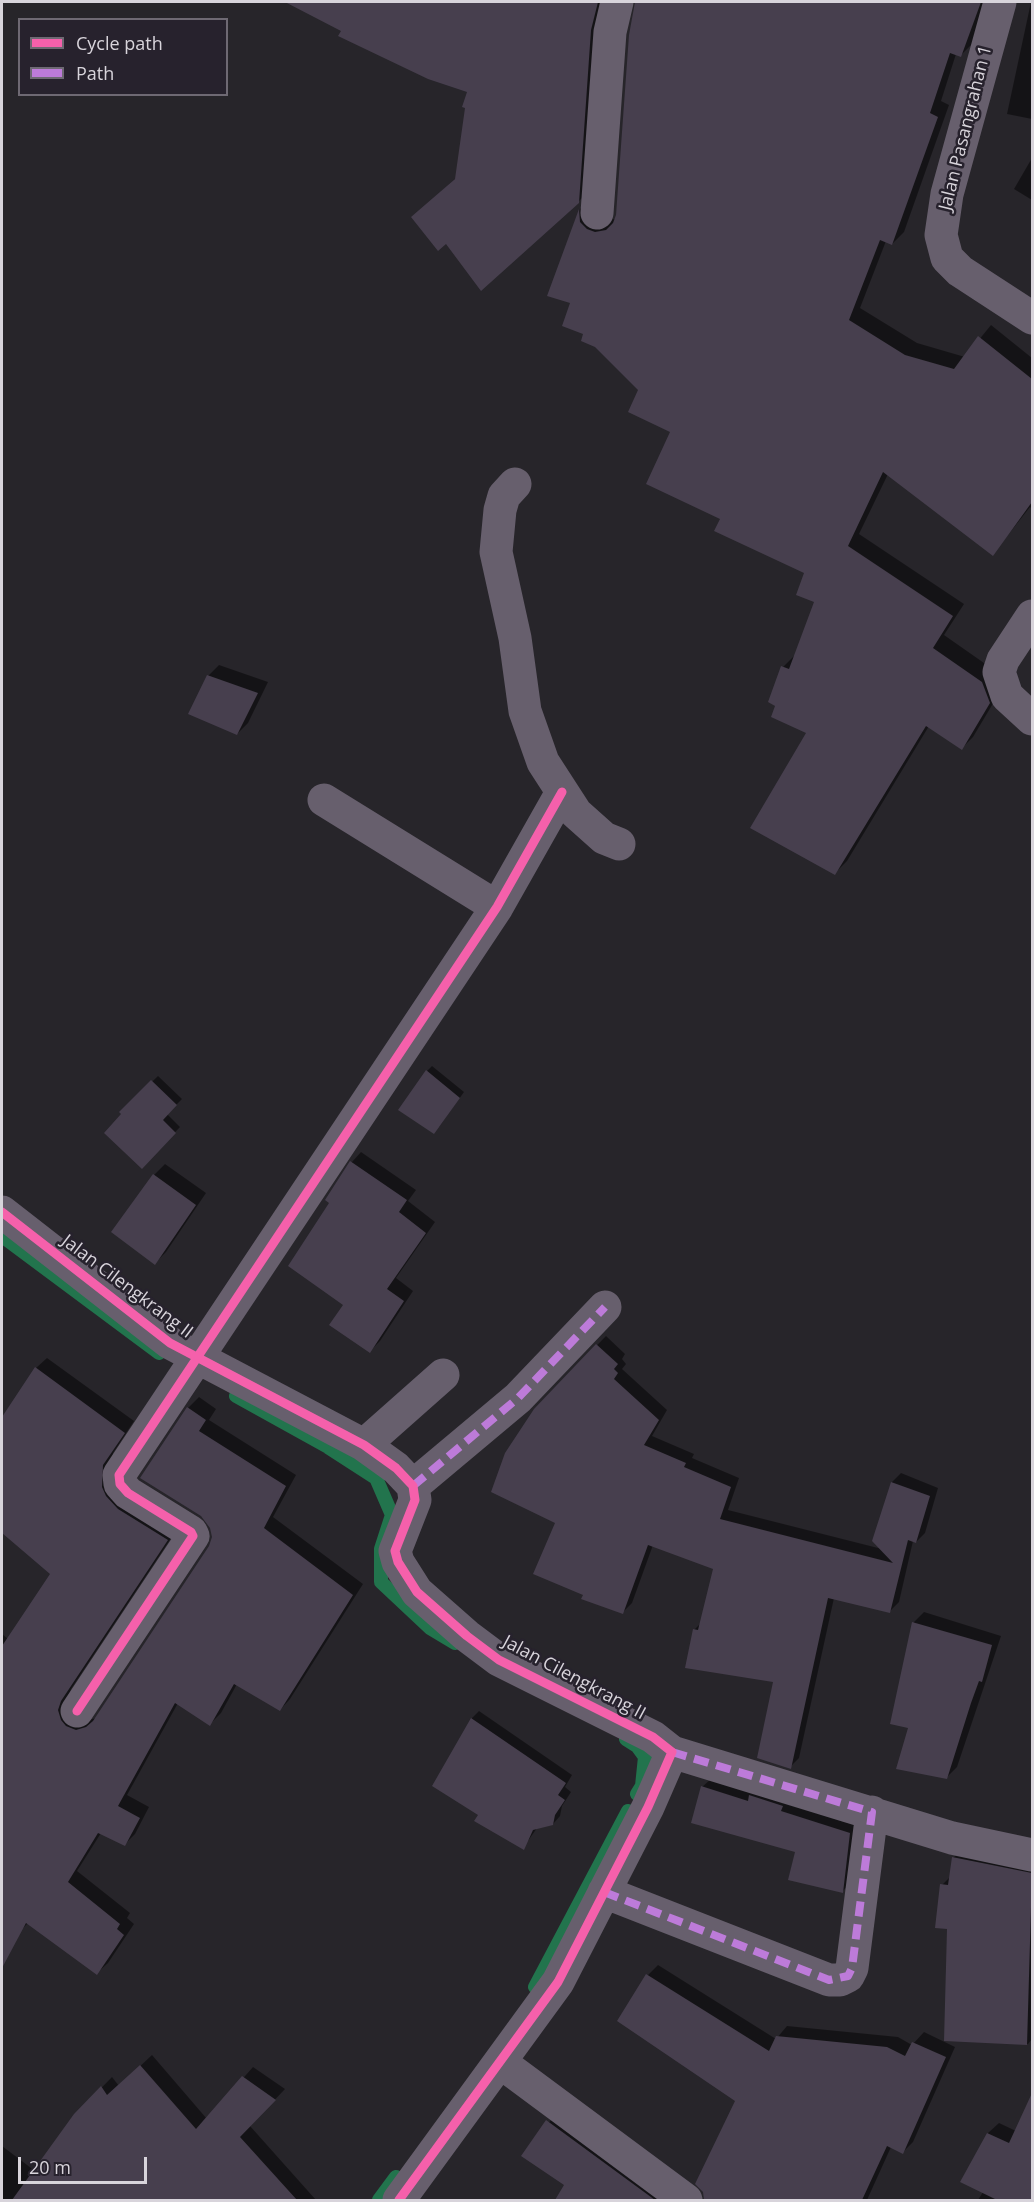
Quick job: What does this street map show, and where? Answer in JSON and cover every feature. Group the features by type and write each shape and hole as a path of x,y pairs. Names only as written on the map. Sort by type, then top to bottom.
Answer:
{"street":[{"path":"597,213 609,42 617,2"},
{"name":"Jalan Pasangrahan 1","path":"1000,2 946,194 941,235 942,248 947,258 960,271 1032,318"},
{"path":"515,484 504,496 496,528 499,575 515,638 525,711 543,762 576,813 590,828 604,838 619,844"},
{"path":"1032,616 1003,660 999,672 1007,696 1032,719"},
{"path":"77,1711 193,1536 191,1532 128,1493 120,1484 119,1475 497,907 562,792"},
{"path":"324,800 497,907"},
{"name":"Jalan Cilengkrang II","path":"2,1212 170,1343 364,1445 396,1468 413,1486 414,1505 401,1530 395,1551 398,1562 417,1592 498,1660 653,1737 672,1752"},
{"path":"413,1486 518,1398 604,1308"},
{"path":"364,1445 444,1375"},
{"path":"399,2200 558,1982 648,1807 672,1752 951,1838 1032,1851"},
{"path":"604,1892 829,1980 840,1980 848,1976 852,1968 872,1812"},
{"path":"500,2062 686,2200"}],"building":[{"path":"285,2 598,2 591,30 579,203 481,291 446,244 438,251 411,217 455,179 465,108 462,107 467,92 428,79 338,36 341,31"},
{"path":"635,2 981,2 961,57 950,53 930,113 938,117 892,245 880,240 849,320 905,355 954,369 978,336 1032,379 1032,502 993,556 883,472 848,546 953,616 933,648 982,682 990,703 962,750 926,726 835,875 750,828 806,733 771,717 775,706 768,702 781,666 789,669 814,602 796,595 804,573 714,531 720,519 646,484 670,432 628,412 638,390 595,347 581,341 583,334 562,326 570,303 547,296 579,209 580,222 587,229 595,232 606,230 613,223 616,215 629,35"},
{"path":"207,675 258,693 237,735 188,714"},
{"path":"426,1070 460,1098 434,1134 398,1110"},
{"path":"151,1080 177,1105 163,1120 176,1133 142,1169 104,1133 121,1114 119,1112"},
{"path":"350,1161 407,1200 399,1212 426,1233 387,1289 404,1301 370,1353 329,1325 343,1305 288,1266 329,1203 325,1200"},
{"path":"153,1174 196,1205 155,1265 111,1232"},
{"path":"596,1344 618,1364 614,1369 618,1373 614,1379 659,1420 644,1445 686,1463 684,1467 731,1487 720,1519 893,1563 872,1541 891,1482 930,1496 916,1543 908,1540 890,1613 828,1598 791,1769 757,1758 773,1682 685,1668 693,1629 698,1630 713,1569 648,1545 623,1614 581,1599 583,1595 533,1574 555,1523 491,1492 505,1453 534,1409"},
{"path":"35,1367 125,1433 103,1465 102,1487 106,1496 118,1509 168,1540 61,1701 58,1710 66,1726 76,1730 86,1727 93,1721 209,1546 212,1537 210,1528 201,1516 140,1478 187,1407 206,1420 199,1431 286,1486 264,1528 353,1595 280,1711 234,1684 210,1726 175,1703 118,1806 140,1818 125,1846 98,1833 68,1882 120,1924 117,1929 124,1935 97,1975 26,1923 2,1968 2,1646 50,1574 2,1533 2,1417"},
{"path":"912,1622 992,1645 982,1682 979,1681 971,1703 947,1779 896,1769 908,1728 890,1724"},
{"path":"471,1718 566,1783 558,1795 565,1800 555,1815 553,1825 533,1830 524,1850 474,1821 478,1815 432,1786"},
{"path":"701,1786 748,1801 749,1795 783,1806 781,1811 850,1833 843,1893 788,1880 795,1852 691,1823"},
{"path":"952,1857 1032,1873 1027,2045 944,2041 947,1929 935,1928 940,1884 948,1885"},
{"path":"646,1974 769,2051 776,2036 887,2047 905,2056 912,2042 946,2057 903,2154 887,2146 862,2200 704,2200 703,2192 695,2184 735,2101 617,2021"},
{"path":"140,2065 196,2129 242,2076 276,2100 240,2137 297,2200 12,2200 74,2114 101,2086 107,2095"},
{"path":"1032,2093 1032,2200 997,2200 960,2182 987,2133 1009,2143"},
{"path":"546,2120 655,2200 555,2200 564,2185 521,2156"}],"waterway":[{"path":"2,1236 159,1353"},
{"path":"236,1396 328,1447 376,1478 392,1515 381,1549 381,1582 430,1628 455,1643"},
{"path":"626,1739 637,1746 645,1757 642,1786 637,1794"},
{"path":"535,1987 628,1811"},
{"path":"379,2200 396,2177"}],"marked path":[{"path":"413,1486 518,1398 605,1307"},
{"path":"604,1892 829,1980 848,1976 852,1968 872,1812 672,1752"}],"cycle path":[{"path":"77,1711 193,1536 191,1532 128,1493 120,1484 119,1475 497,907 562,792"},
{"path":"2,1212 170,1343 364,1445 396,1468 413,1486 415,1500 395,1551 398,1562 417,1592 467,1636 499,1660 653,1737 672,1752 648,1807 558,1982 399,2200"}]}
